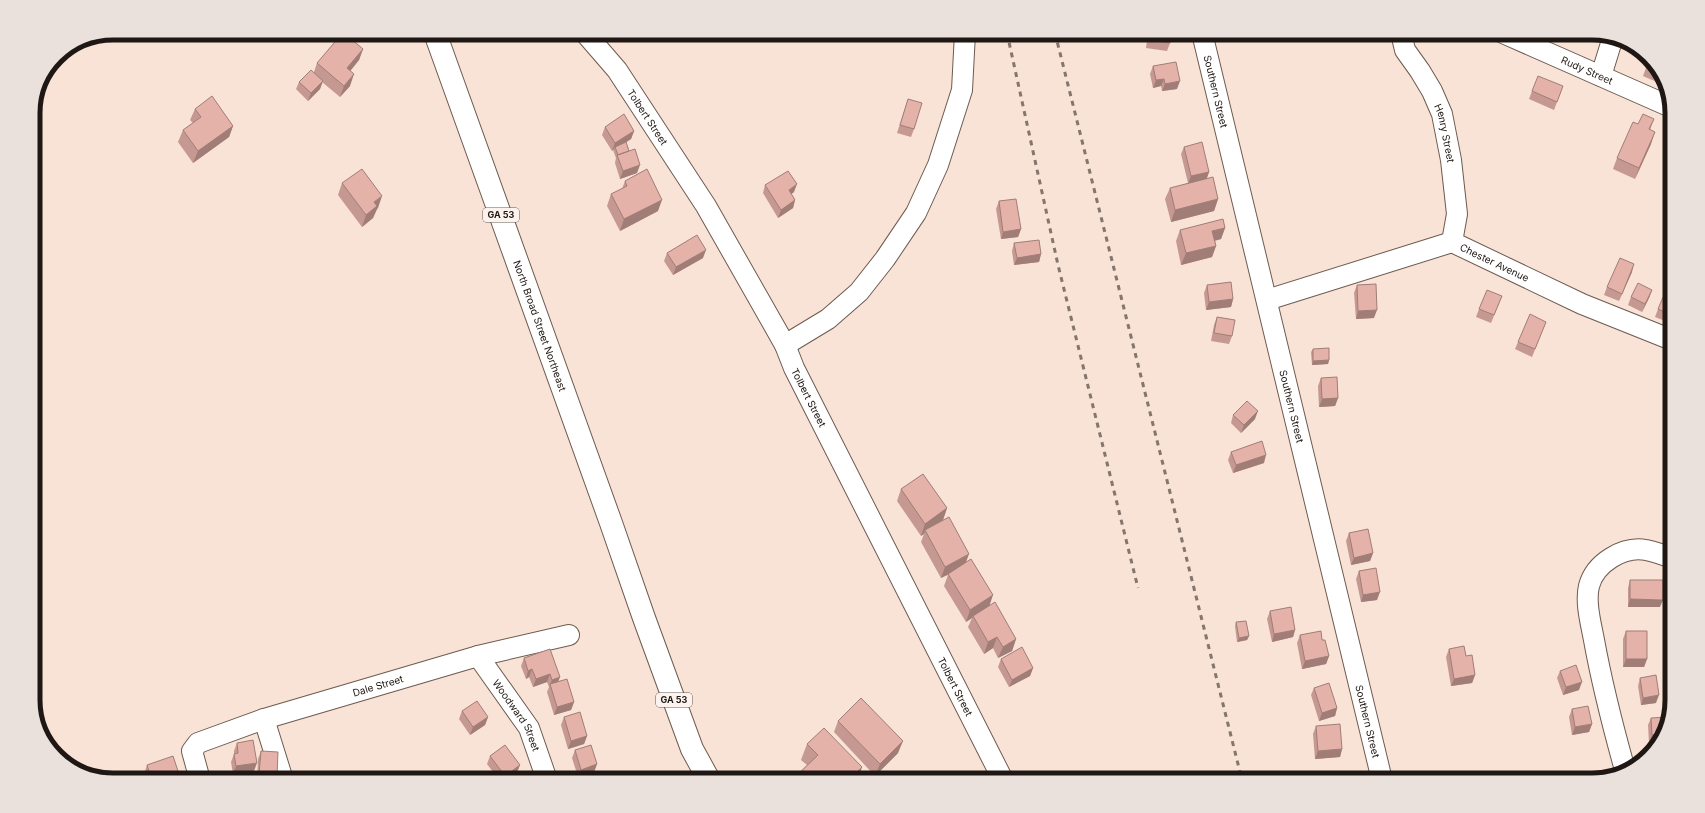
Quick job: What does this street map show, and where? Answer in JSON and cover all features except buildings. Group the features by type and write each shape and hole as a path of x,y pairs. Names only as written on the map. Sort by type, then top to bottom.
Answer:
{"main road":[{"name":"North Broad Street Northeast","path":"438,40 644,618 692,749 705,773"}],"street":[{"name":"Tolbert Street","path":"591,40 616,70 706,206 785,345 794,368 1000,773"},
{"path":"785,345 828,319 859,292 885,259 916,213 938,165 962,90 965,40"},
{"name":"Southern Street","path":"1204,40 1380,773"},
{"name":"Henry Street","path":"1403,40 1405,50 1420,70 1432,91 1442,114 1451,160 1457,214 1452,242"},
{"name":"Rudy Street","path":"1519,40 1665,104"},
{"path":"1601,76 1611,43"},
{"name":"Chester Avenue","path":"1267,300 1452,242 1582,304 1665,337"},
{"path":"1624,765 1604,692 1592,629 1589,586 1601,565 1611,558 1628,551 1645,550 1665,556"},
{"name":"Dale Street","path":"198,773 192,751 198,743 264,719 478,656 570,635"},
{"name":"Woodward Street","path":"478,656 529,728 545,773"},
{"path":"264,719 282,773"}],"railway":[{"path":"1009,40 1058,265 1138,588"},
{"path":"1057,40 1240,773"}]}
